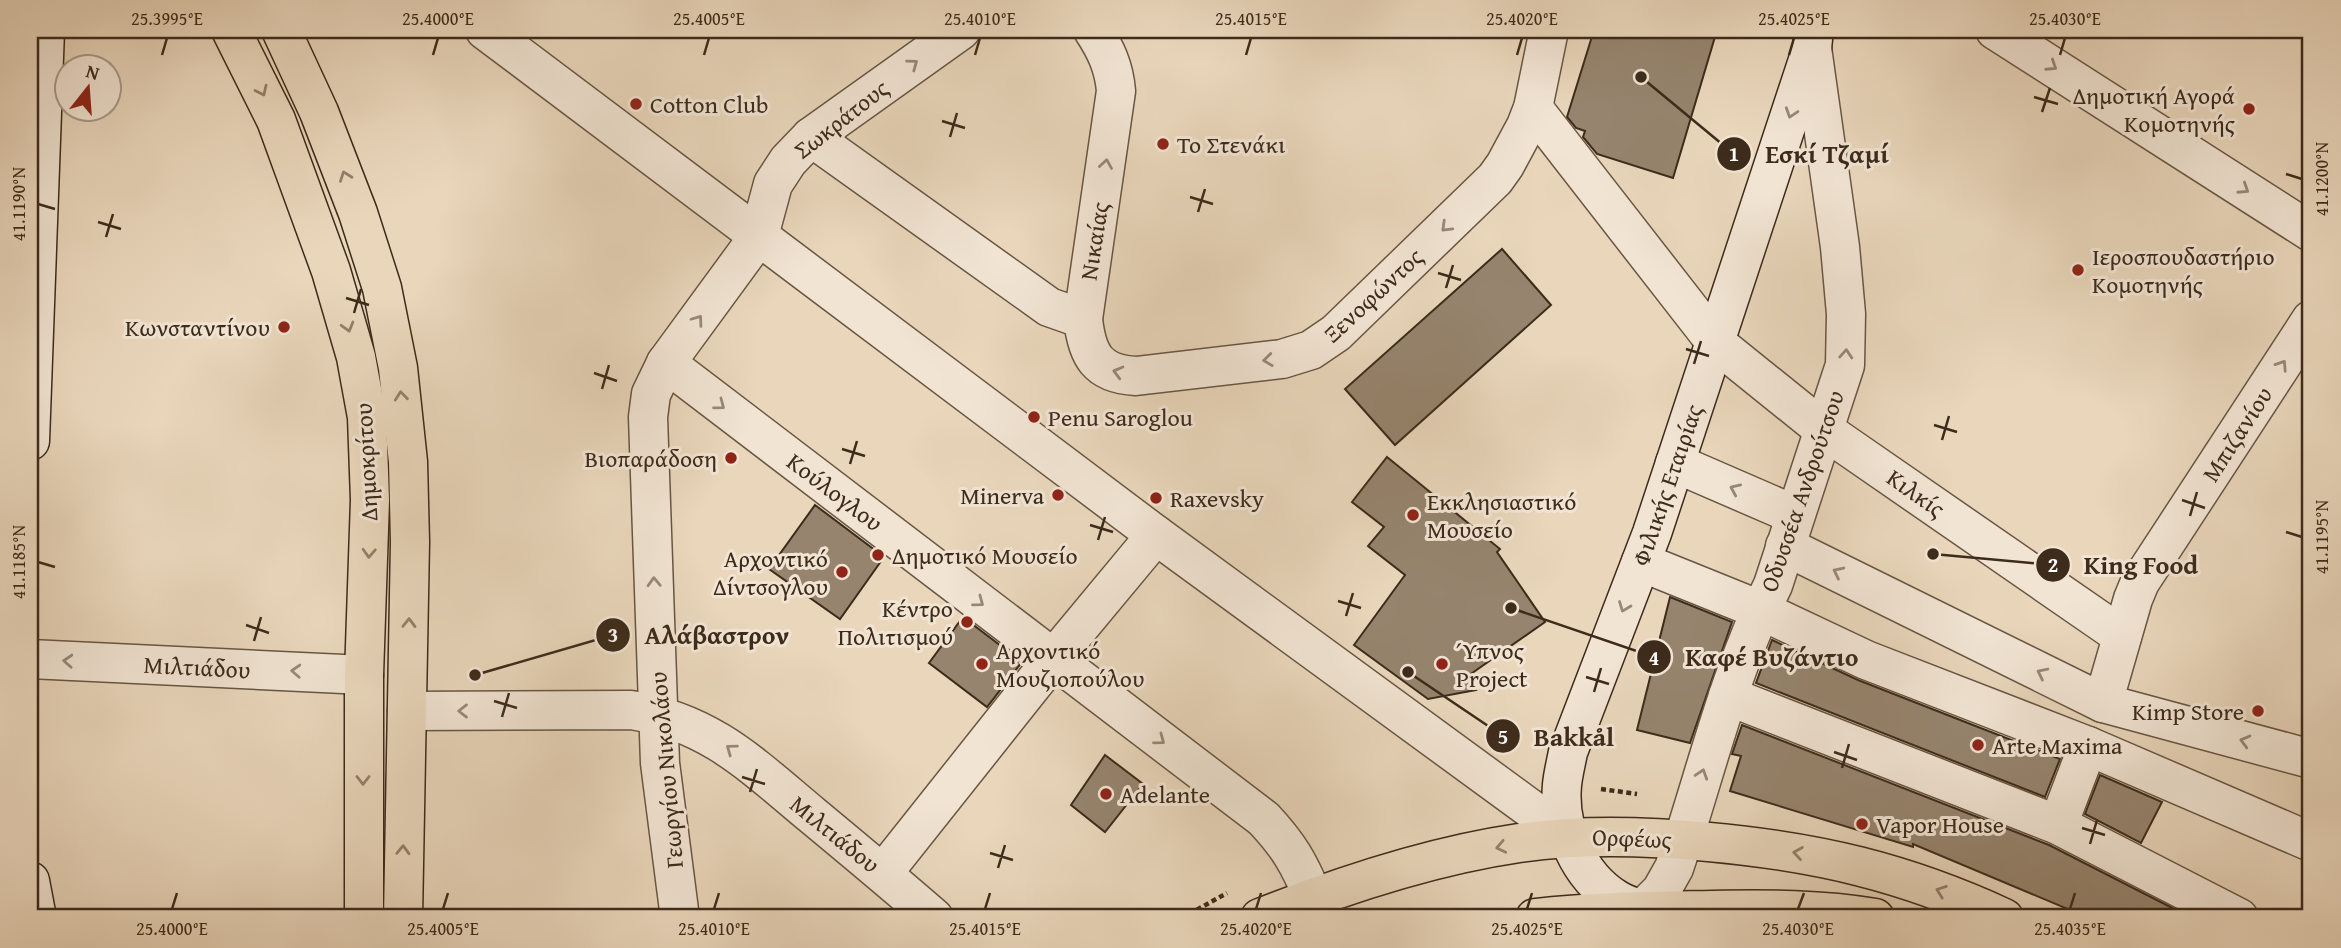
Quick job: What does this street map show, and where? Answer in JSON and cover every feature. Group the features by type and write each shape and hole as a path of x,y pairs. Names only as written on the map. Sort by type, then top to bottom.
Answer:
{"main road":[{"name":"Δημοκρίτου","path":"231,30 276,120 331,271 356,357 367,417 370,538 364,674 363,918"},
{"name":"Δημοκρίτου","path":"281,30 299,66 354,201 382,288 392,333 402,403 410,502 403,918"},
{"name":"Ορφέως","path":"1260,918 1369,878 1441,859 1517,843 1569,837 1629,836 1769,848 1818,856 1865,867 1957,896 2004,918"},
{"path":"1535,918 1571,914 1642,914 1766,908 1875,918"}],"street":[{"path":"30,442 45,30"},
{"path":"485,30 1156,535 1569,837"},
{"name":"Σωκράτους","path":"759,236 778,176 811,137 961,30"},
{"name":"Νικαίας","path":"1093,30 1107,52 1116,91 1083,319 1085,339 1098,363 1110,371 1136,376 1186,371"},
{"name":"Ξενοφώντος","path":"1186,371 1282,359 1324,342 1495,179 1533,108 1549,30"},
{"path":"1995,30 2311,232"},
{"name":"Φιλικής Εταιρίας","path":"1642,914 1617,900 1596,883 1579,861 1569,837 1562,808 1562,785 1568,752 1641,562 1716,343 1813,39"},
{"name":"Οδυσσέα Ανδρούτσου","path":"1642,914 1661,891 1674,868 1728,696 1760,610 1773,584 1845,365 1846,314 1840,247 1813,39"},
{"name":"Κιλκίς","path":"1533,108 1716,343 1824,430 2122,636"},
{"path":"811,137 1049,307 1083,319"},
{"name":"Γεωργίου Νικολάου","path":"680,918 663,786 648,417 651,394 666,363 759,236"},
{"name":"Μπιζανίου","path":"2103,704 2140,582 2311,320"},
{"name":"Κούλογλου","path":"666,363 1264,819 1299,862 1313,897"},
{"path":"1675,463 1790,531 2103,704 2311,759"},
{"path":"883,873 1053,659 1156,535"},
{"path":"1641,562 1760,610 1866,660 2088,746 2311,842"},
{"name":"Μιλτιάδου","path":"30,659 364,674"},
{"path":"1728,696 2058,825 2239,918"},
{"name":"Μιλτιάδου","path":"407,712 610,709 659,714 687,724 730,748 934,918"},
{"path":"2058,825 2088,746"},
{"path":"30,881 37,918"}],"building":[{"path":"1594,30 1717,30 1673,178 1597,154 1583,137 1585,131 1576,128 1567,117"},
{"path":"1502,249 1551,305 1395,445 1345,389"},
{"path":"1387,457 1500,549 1497,552 1545,622 1468,676 1476,690 1428,699 1354,645 1405,575 1368,546 1384,527 1352,502"},
{"path":"815,505 884,557 840,619 769,569"},
{"path":"1670,597 1732,622 1690,743 1637,730"},
{"name":"Αρχοντικό Μουζιοπούλου","path":"963,617 1022,662 987,707 929,663"},
{"path":"1772,640 1858,680 2060,759 2045,797 1756,683"},
{"path":"1742,725 2049,845 2192,918 2089,918 1913,844 1913,847 1730,791 1741,756 1732,754"},
{"name":"Adelante","path":"1105,755 1143,784 1105,832 1071,805"},
{"path":"2100,775 2162,802 2141,843 2085,814"}],"place":[{"name":"Εσκί Τζαμί","path":"1641,77"},
{"name":"Cotton Club","path":"636,104"},
{"name":"Δημοτική Αγορά Κομοτηνής","path":"2249,109"},
{"name":"Το Στενάκι","path":"1163,144"},
{"name":"Ιεροσπουδαστήριο Κομοτηνής","path":"2078,270"},
{"name":"Κωνσταντίνου","path":"284,327"},
{"name":"Penu Saroglou","path":"1034,417"},
{"name":"Βιοπαράδοση","path":"731,458"},
{"name":"Minerva","path":"1058,495"},
{"name":"Raxevsky","path":"1156,498"},
{"name":"Εκκλησιαστικό Μουσείο","path":"1413,515"},
{"name":"King Food","path":"1933,554"},
{"name":"Δημοτικό Μουσείο","path":"878,555"},
{"name":"Αρχοντικό Δίντσογλου","path":"842,572"},
{"name":"Καφέ Βυζάντιο","path":"1511,608"},
{"name":"Κέντρο Πολιτισμού","path":"967,622"},
{"name":"Αρχοντικό Μουζιοπούλου","path":"982,664"},
{"name":"Ύπνος Project","path":"1442,664"},
{"name":"Bakkål","path":"1408,672"},
{"name":"Αλάβαστρον","path":"475,675"},
{"name":"Kimp Store","path":"2258,711"},
{"name":"Arte Maxima","path":"1978,745"},
{"name":"Adelante","path":"1106,794"},
{"name":"Vapor House","path":"1862,824"}]}
